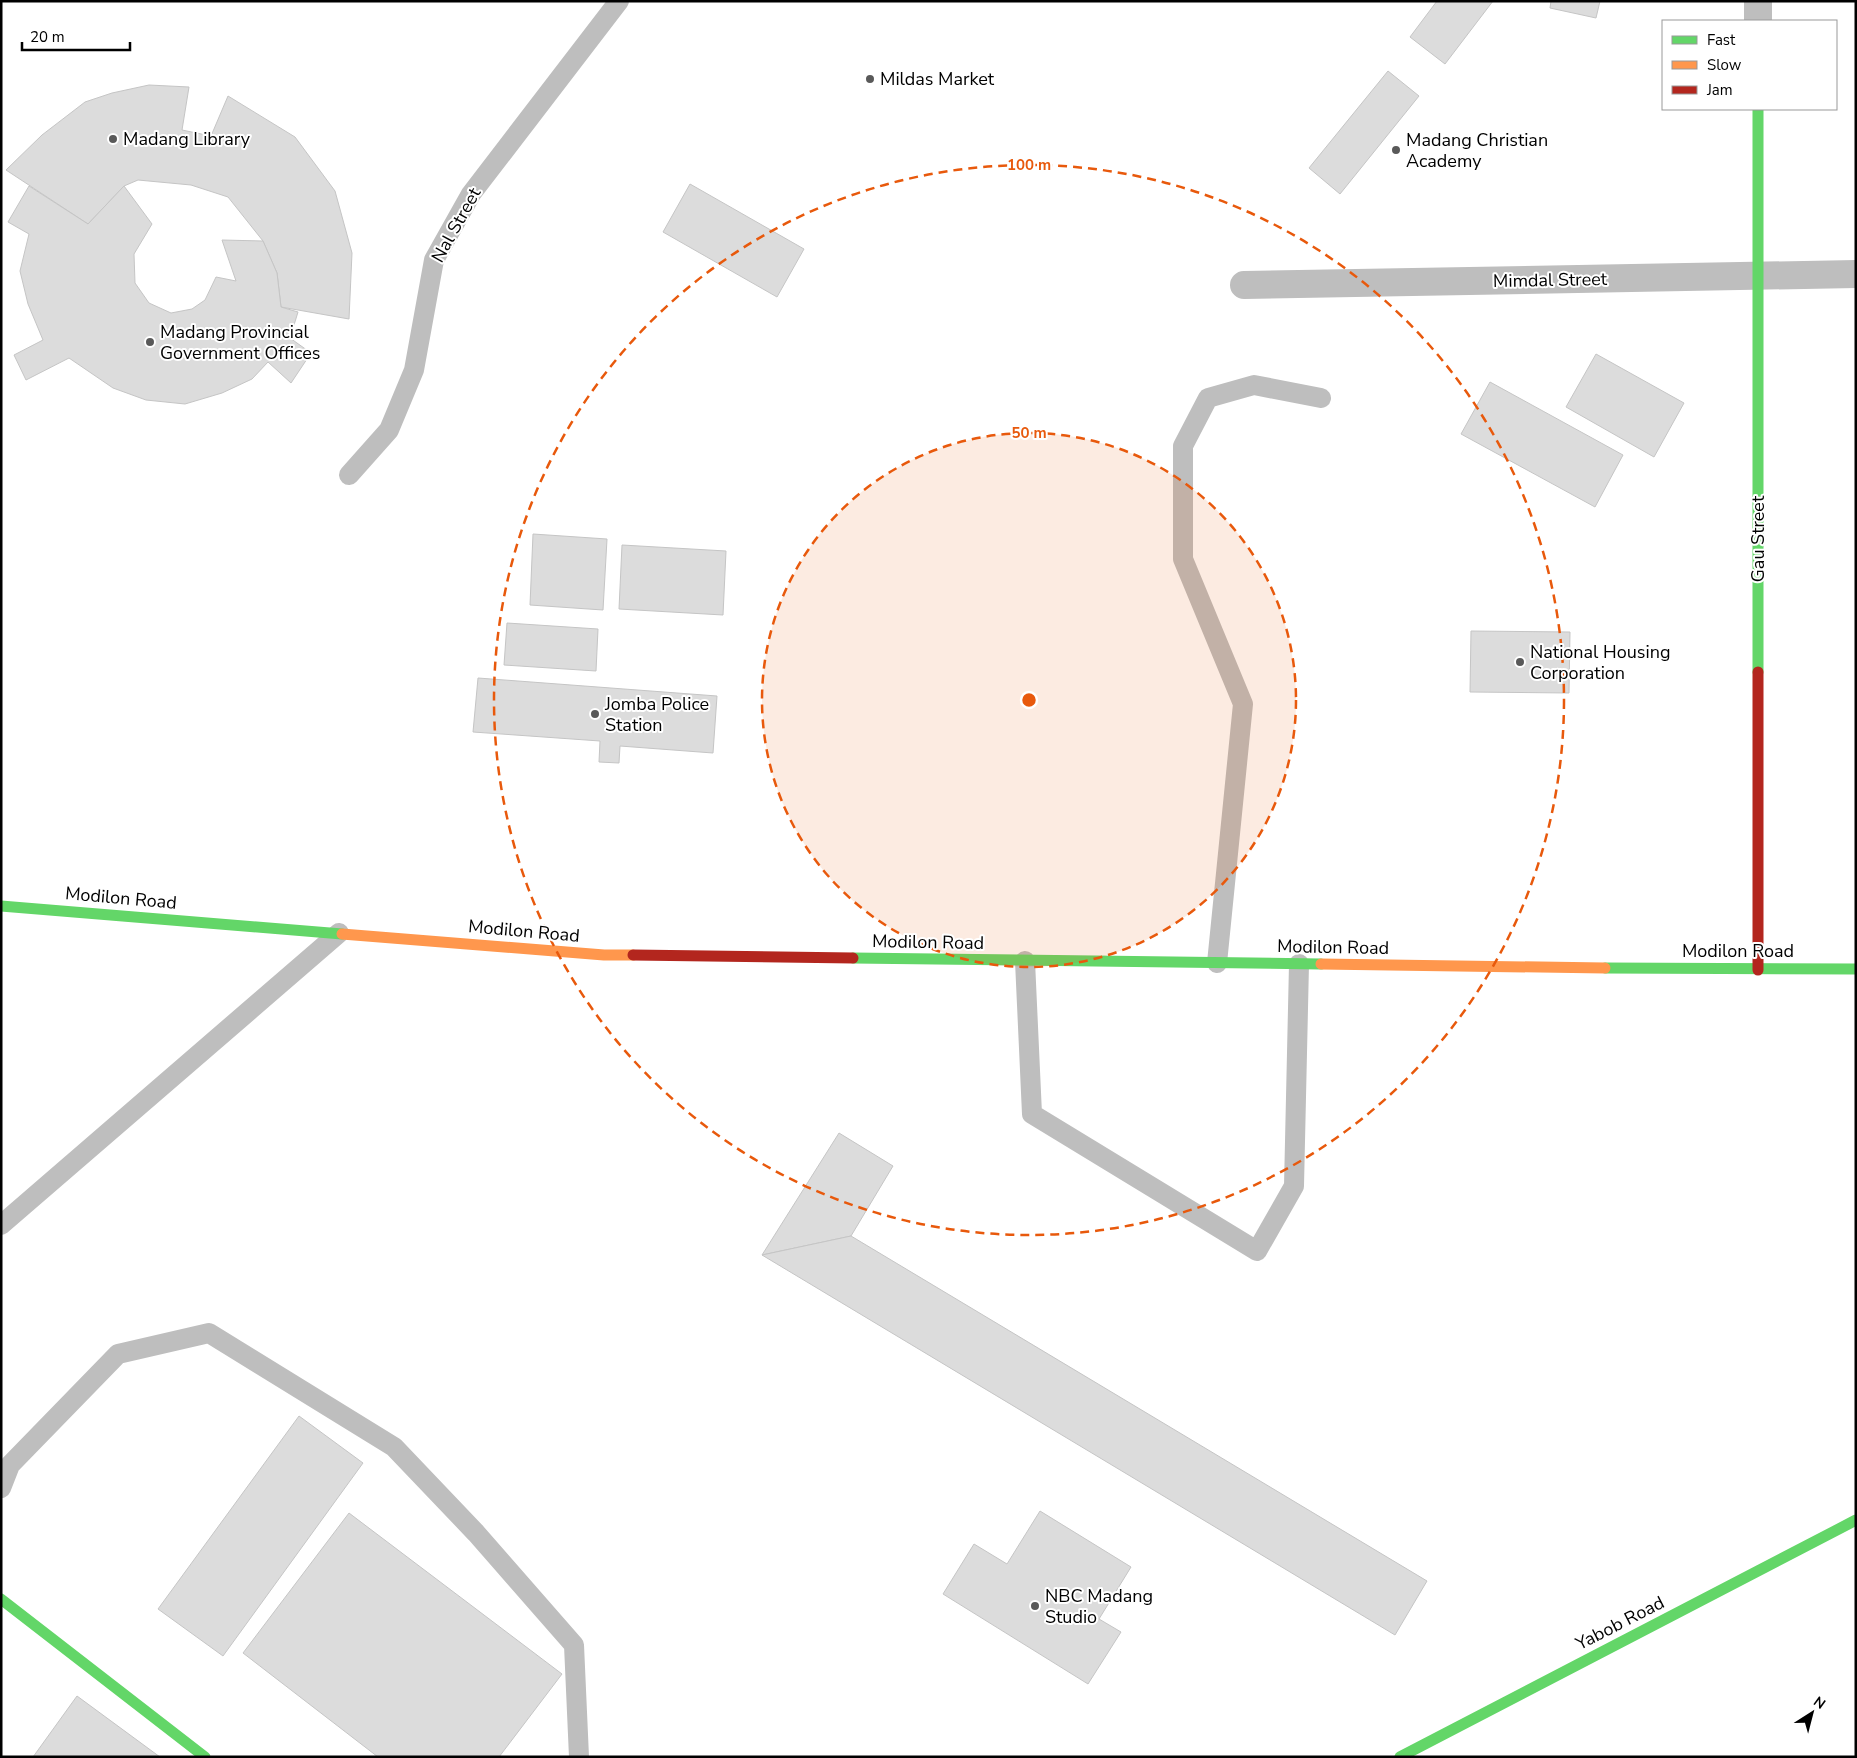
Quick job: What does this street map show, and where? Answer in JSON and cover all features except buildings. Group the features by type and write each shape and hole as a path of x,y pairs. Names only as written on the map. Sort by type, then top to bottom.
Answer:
{"main road":[{"name":"Gau Street","path":"1758,110 1758,970"},
{"name":"Modilon Road","path":"1,906 604,955 1758,970 1856,969"},
{"name":"Yabob Road","path":"1400,1757 1856,1520"},
{"path":"1,1599 205,1757"}],"street":[{"path":"1758,1 1758,20"},
{"name":"Mimdal Street","path":"1244,285 1856,274"}],"lane":[{"name":"Nal Street","path":"349,475 389,430 414,370 434,260 471,194 619,1"},
{"path":"1217,963 1243,704 1183,559 1183,446 1208,398 1254,385 1321,398"},
{"path":"1,1225 339,933"},
{"path":"1025,961 1032,1114 1257,1251 1294,1186 1299,964"},
{"path":"1,1488 10,1465 118,1354 209,1333 394,1447 476,1533 568,1637 574,1645 580,1757"}],"traffic: fast":[{"path":"1758,110 1758,672"},
{"path":"1,906 342,934"},
{"path":"853,958 1321,964"},
{"path":"1605,968 1856,969"},
{"path":"1400,1757 1856,1520"},
{"path":"1,1599 205,1757"}],"traffic: slow":[{"path":"342,934 604,955 633,955"},
{"path":"1321,964 1605,968"}],"traffic: jam":[{"path":"1758,672 1758,970"},
{"path":"633,955 853,958"}],"place":[{"name":"Mildas Market","path":"870,79"},
{"name":"Madang Library","path":"113,139"},
{"name":"Madang Christian Academy","path":"1396,150"},
{"name":"Madang Provincial Government Offices","path":"150,342"},
{"name":"National Housing Corporation","path":"1520,662"},
{"name":"Jomba Police Station","path":"595,714"},
{"name":"NBC Madang Studio","path":"1035,1606"}]}
